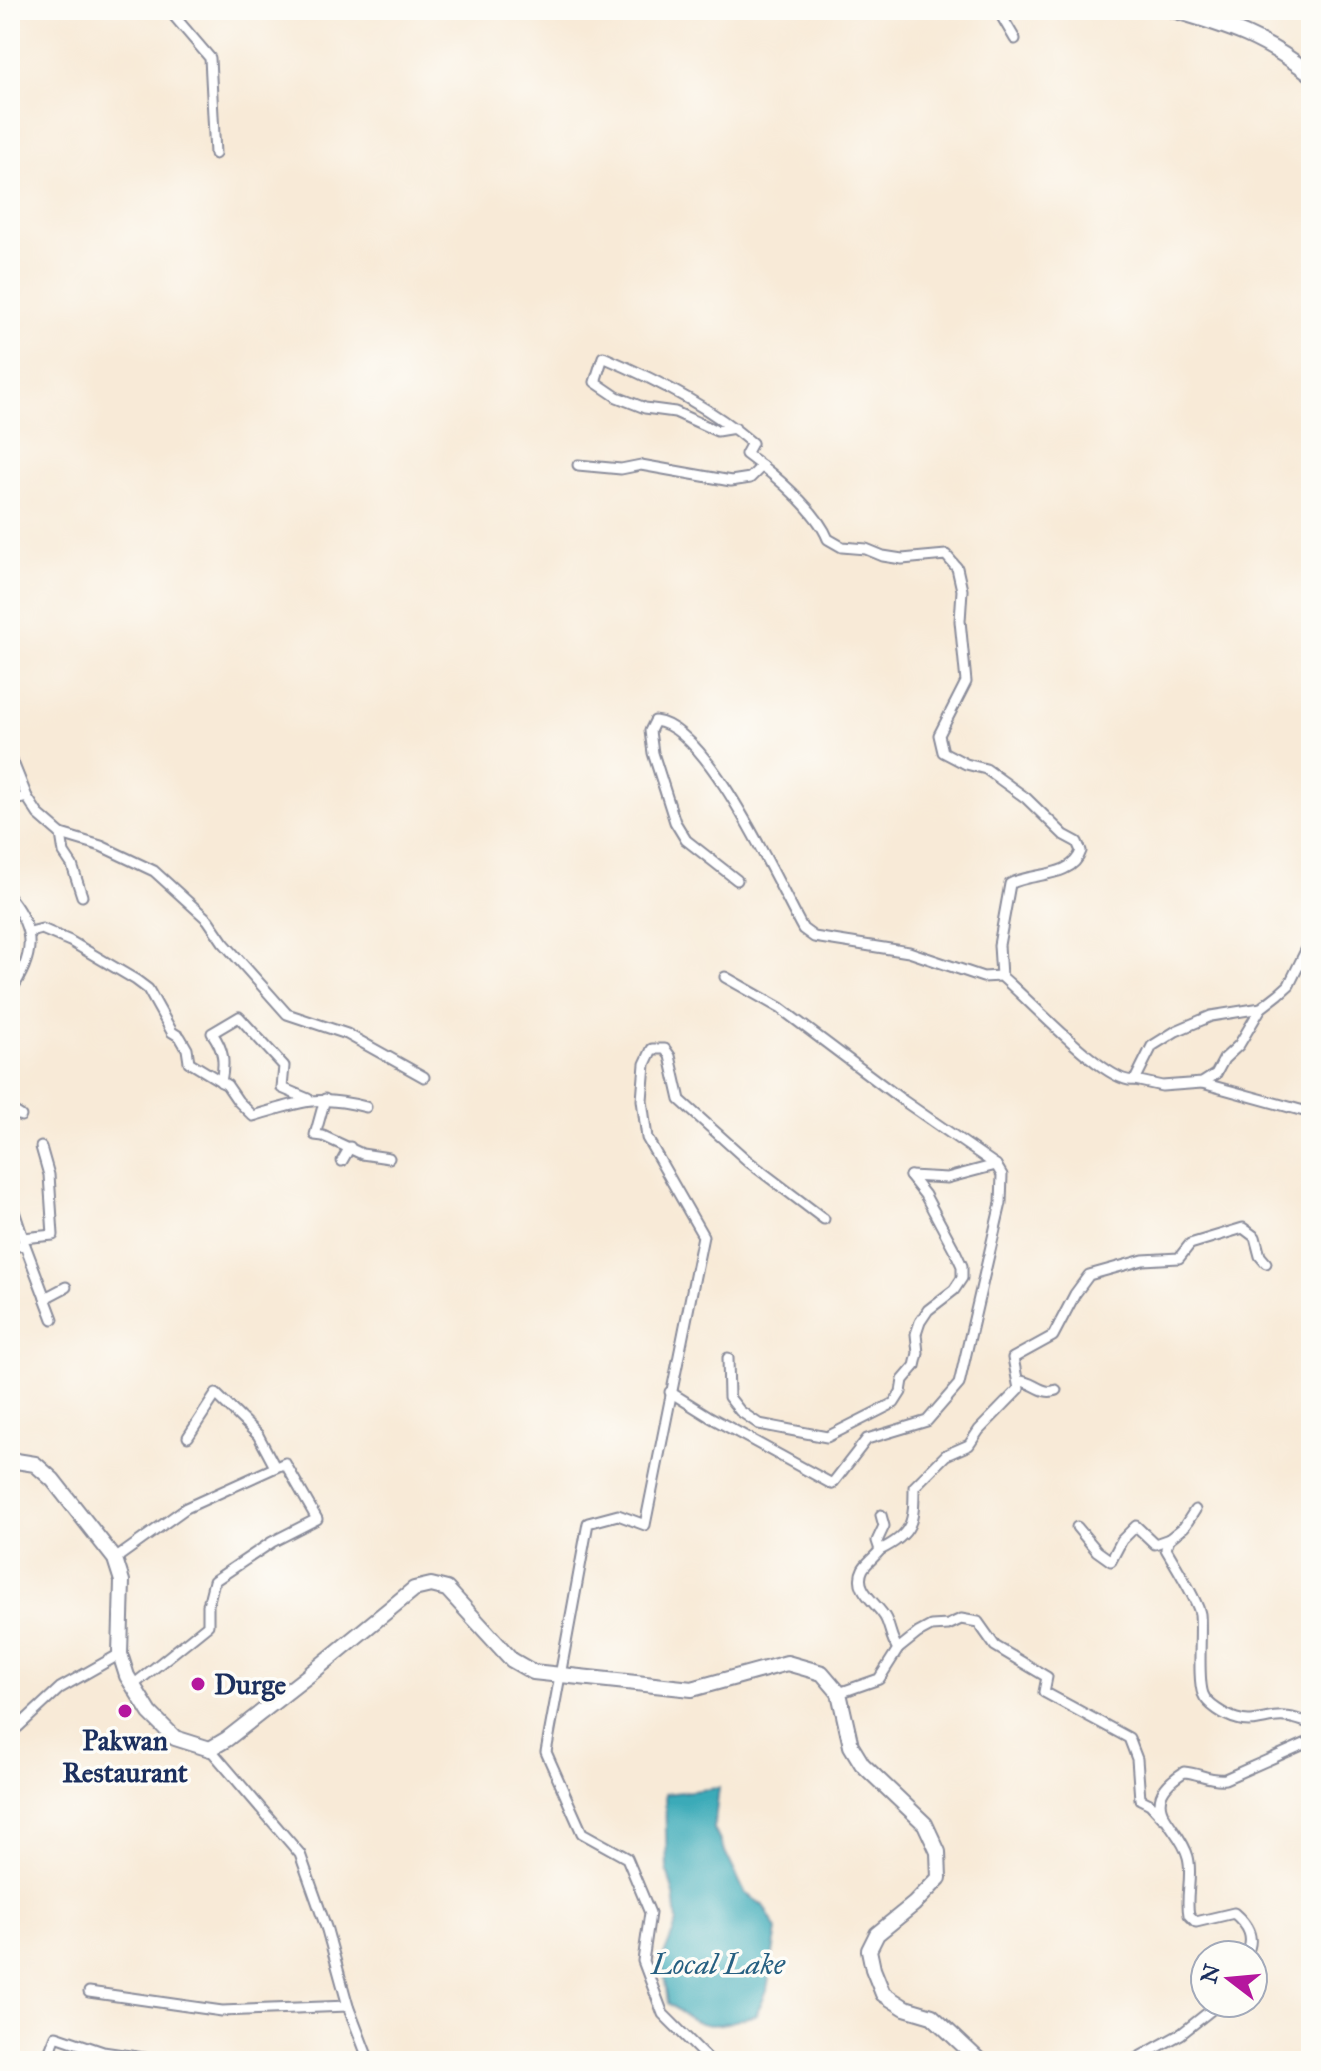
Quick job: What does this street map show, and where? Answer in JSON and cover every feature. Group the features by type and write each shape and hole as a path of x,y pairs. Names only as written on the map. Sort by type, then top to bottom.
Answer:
{"main road":[{"path":"1173,10 1252,35 1280,50 1311,74"},
{"path":"10,1460 35,1464 53,1480 115,1559 122,1581 120,1654 132,1686 150,1713 175,1738 210,1749 309,1675 414,1589 431,1585 447,1589 512,1660 533,1672 692,1689 787,1663 822,1673 839,1693 851,1746 862,1764 925,1824 938,1852 939,1878 914,1904 877,1934 869,1950 883,1994 905,2008 932,2016 980,2061"}],"street":[{"path":"169,10 210,58 215,154"},
{"path":"998,10 1015,39"},
{"path":"735,428 717,431 675,412 645,408 617,397 595,382 603,357 661,384 735,428 752,443 746,454 822,523 828,539 842,547 866,549 902,559 946,555 957,568 962,590 960,621 966,682 939,735 943,752 966,764 986,769 1045,814 1064,835 1077,842 1081,851 1078,859 1065,868 1010,884 999,945 1001,976 1073,1044 1119,1079 1162,1086 1202,1083 1311,1113"},
{"path":"578,465 621,469 641,465 731,481 750,478 762,466"},
{"path":"737,880 686,840 675,822 653,753 650,731 655,721 666,723 685,734 720,779 803,929 814,937 909,952 983,977 1001,976"},
{"path":"10,755 27,797 38,814 61,834 101,846 154,871 208,920 223,942 287,1014 347,1034 424,1077"},
{"path":"10,801 27,797"},
{"path":"61,834 64,853 72,865 82,896"},
{"path":"10,898 30,932 28,955 21,975 10,992"},
{"path":"30,932 42,929 70,941 148,989 172,1032 180,1037 187,1049 189,1062 221,1082 253,1116 308,1099 338,1100 366,1107"},
{"path":"1202,1083 1216,1074 1224,1059 1239,1045 1261,1008 1289,985 1311,940"},
{"path":"670,1392 832,1484 867,1439 927,1421 959,1384 1001,1203 1002,1175 996,1165 901,1099 780,1008 725,977"},
{"path":"1135,1080 1152,1046 1176,1031 1211,1016 1261,1008"},
{"path":"221,1082 225,1062 221,1046 212,1033 239,1017 284,1066 282,1088 308,1099"},
{"path":"710,2061 663,2014 643,1961 650,1913 627,1858 582,1833 546,1752 588,1523 618,1515 645,1525 703,1236 647,1138 642,1100 645,1064 652,1049 665,1049 670,1056 680,1100 749,1162 824,1219"},
{"path":"325,1099 315,1135 362,1154 389,1158"},
{"path":"10,1109 21,1116"},
{"path":"10,1247 53,1235 49,1175 41,1147"},
{"path":"342,1161 350,1147"},
{"path":"728,1358 729,1397 740,1411 759,1424 827,1437 894,1403 901,1392 903,1380 915,1366 918,1353 916,1334 920,1322 928,1310 954,1290 962,1278 962,1266 955,1251 925,1195 910,1176 947,1178 996,1165"},
{"path":"14,1211 53,1319"},
{"path":"898,1649 892,1641 887,1620 865,1593 860,1581 863,1569 880,1550 901,1538 911,1526 914,1487 946,1455 969,1445 979,1430 1019,1389 1013,1358 1053,1336 1075,1294 1089,1275 1143,1260 1179,1258 1190,1244 1243,1228 1255,1237 1260,1256 1266,1263"},
{"path":"45,1298 66,1287"},
{"path":"1019,1381 1027,1381 1044,1391 1056,1390"},
{"path":"188,1437 216,1394 258,1435 275,1467"},
{"path":"115,1559 186,1508 285,1463 317,1519 272,1542 214,1581 208,1605 208,1625 132,1686"},
{"path":"1077,1527 1097,1551 1111,1561 1122,1540 1136,1526 1155,1544 1169,1539 1184,1527 1195,1510"},
{"path":"880,1550 877,1541 884,1526 881,1515"},
{"path":"1169,1539 1166,1549 1200,1614 1203,1695 1212,1705 1235,1719 1254,1722 1284,1716 1309,1723 1311,1727"},
{"path":"839,1693 879,1679 898,1649 931,1626 948,1625 961,1619 978,1622 995,1646 1047,1677 1044,1692 1129,1738 1137,1759 1140,1799 1150,1804 1163,1818 1184,1846 1189,1860 1189,1915 1196,1922 1234,1913 1244,1922 1251,1939"},
{"path":"10,1731 60,1688 120,1654"},
{"path":"1163,1818 1160,1807 1167,1785 1184,1772 1194,1772 1215,1780 1225,1779 1311,1741"},
{"path":"210,1749 300,1854 327,1930 348,2006 369,2061"},
{"path":"89,1992 222,2011 348,2006"},
{"path":"1132,2061 1181,2034 1200,2019"},
{"path":"46,2061 56,2036 103,2052 164,2061"}],"water":[{"name":"Local Lake","path":"719,1788 714,1829 745,1893 763,1905 777,1930 767,1990 756,2015 710,2025 691,2019 668,2003 662,1960 677,1922 674,1894 667,1871 665,1794"}],"place":[{"name":"Durge","path":"198,1684"},
{"name":"Pakwan Restaurant","path":"125,1711"}]}
